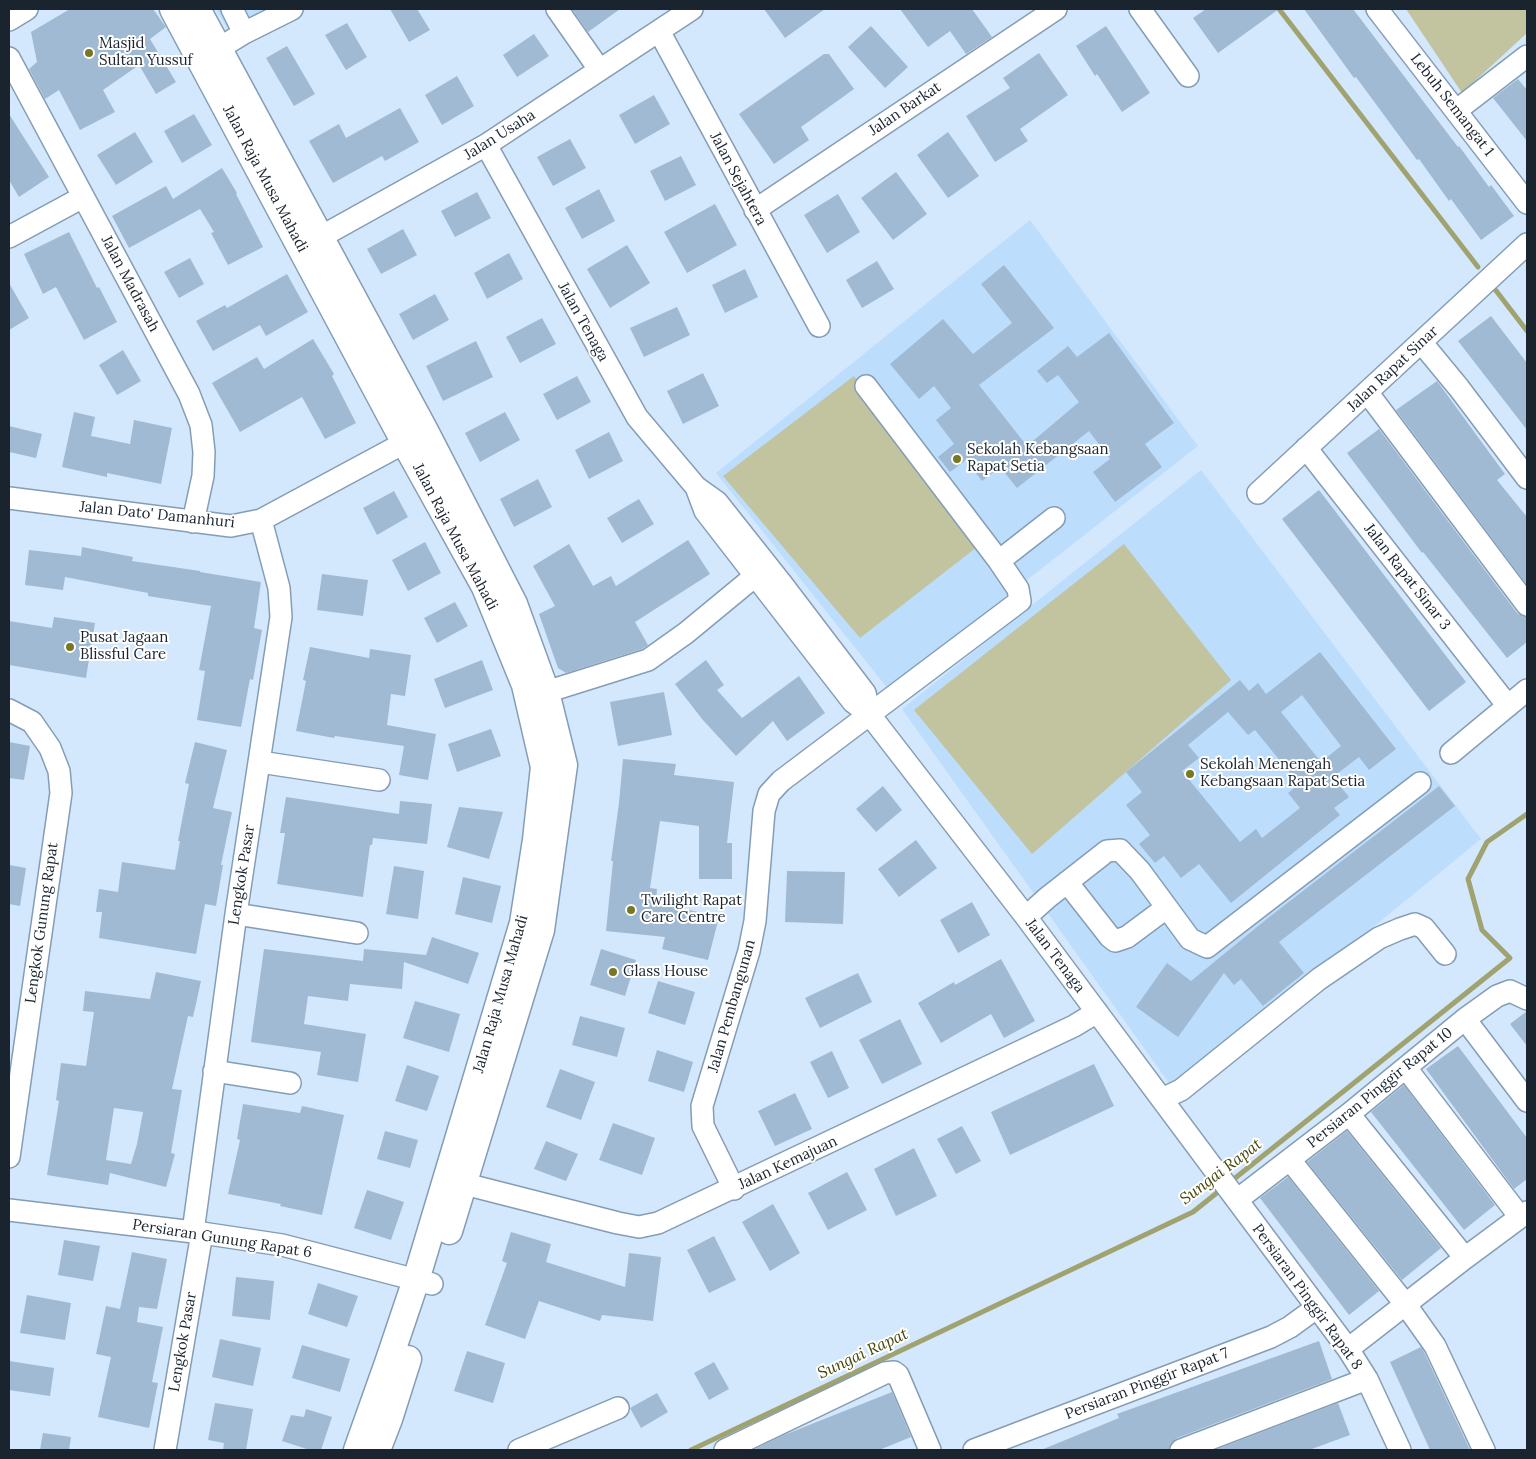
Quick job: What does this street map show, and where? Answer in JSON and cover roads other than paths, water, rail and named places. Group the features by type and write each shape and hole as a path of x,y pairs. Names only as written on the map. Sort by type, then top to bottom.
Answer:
{"main road":[{"name":"Jalan Raja Musa Mahadi","path":"173,9 210,54 415,437 514,604 546,692 564,765 541,930 455,1181 424,1282 389,1419 377,1450"},
{"name":"Jalan Raja Musa Mahadi","path":"197,9 210,54"},
{"name":"Jalan Raja Musa Mahadi","path":"415,437 484,587 525,685 544,766 536,840 523,923 455,1181"},
{"name":"Jalan Raja Musa Mahadi","path":"357,1450 388,1363 424,1282"}],"street":[{"path":"9,20 27,9"},
{"path":"232,9 244,33"},
{"path":"210,54 244,33 292,9"},
{"path":"557,9 599,69"},
{"name":"Jalan Usaha","path":"310,242 486,145 692,9"},
{"name":"Jalan Barkat","path":"755,210 1056,9"},
{"path":"1140,9 1188,76"},
{"name":"Lebuh Semangat 1","path":"1377,9 1527,202"},
{"name":"Jalan Sejahtera","path":"659,31 819,326"},
{"name":"Jalan Madrasah","path":"9,58 189,394 201,424 204,452 203,476 193,522"},
{"path":"1457,110 1525,62"},
{"name":"Jalan Tenaga","path":"486,145 632,410 696,487 717,502 734,536 822,649 864,693 870,715 1026,917 1230,1191"},
{"path":"9,237 83,197"},
{"name":"Jalan Rapat Sinar","path":"1258,493 1527,244"},
{"path":"1421,342 1459,388 1527,478"},
{"path":"866,386 999,560 1054,518"},
{"path":"1367,392 1527,606"},
{"name":"Jalan Dato' Damanhuri","path":"9,498 231,526 261,520 415,437"},
{"name":"Jalan Rapat Sinar 3","path":"1306,448 1508,706"},
{"name":"Lengkok Pasar","path":"165,1450 197,1233 214,1071 281,617 279,588 261,520"},
{"name":"Jalan Pembangunan","path":"734,1188 703,1126 702,1106 749,951 756,921 764,811 769,794 781,781 1020,601 1018,589 999,560"},
{"path":"546,692 648,660 686,633 761,571"},
{"path":"1451,753 1527,690"},
{"name":"Lengkok Gunung Rapat","path":"9,710 32,722 50,748 60,771 61,793 9,1157"},
{"path":"260,762 378,780"},
{"path":"1026,917 1107,851 1120,850 1140,871 1190,938 1207,947 1420,783"},
{"path":"1067,882 1114,941 1127,937 1166,908"},
{"path":"236,914 357,933"},
{"path":"1162,1099 1181,1090 1318,979 1379,938 1415,924 1424,928 1445,954"},
{"path":"1465,1019 1497,996 1510,992 1527,999"},
{"name":"Jalan Kemajuan","path":"455,1181 618,1223 639,1227 658,1224 1074,1026 1096,1012"},
{"name":"Persiaran Pinggir Rapat 10","path":"1230,1191 1290,1160 1465,1019 1527,1100"},
{"path":"1348,1349 1465,1258 1524,1215 1406,1068"},
{"path":"214,1071 290,1083"},
{"path":"1349,1114 1465,1258"},
{"path":"1290,1160 1406,1305 1435,1346 1484,1450"},
{"name":"Persiaran Pinggir Rapat 8","path":"1230,1191 1348,1349 1366,1379 1393,1448"},
{"name":"Persiaran Gunung Rapat 6","path":"9,1210 282,1245 424,1282"},
{"name":"Persiaran Pinggir Rapat 7","path":"974,1450 1271,1337 1290,1327 1316,1308"},
{"path":"725,1450 884,1373 894,1372 898,1375 930,1450"},
{"path":"1181,1450 1366,1379"},
{"path":"519,1450 618,1408"}],"waterway":[{"path":"1279,9 1478,267"},
{"path":"1494,288 1527,331"},
{"name":"Sungai Rapat","path":"1229,1183 1510,958 1482,930 1468,879 1487,842 1527,814"},
{"name":"Sungai Rapat","path":"691,1450 1193,1212 1223,1188"}],"place":[{"name":"Masjid Sultan Yussuf","path":"89,53"},
{"name":"Sekolah Kebangsaan Rapat Setia","path":"957,459"},
{"name":"Pusat Jagaan Blissful Care","path":"70,647"},
{"name":"Sekolah Menengah Kebangsaan Rapat Setia","path":"1190,774"},
{"name":"Twilight Rapat Care Centre","path":"631,910"},
{"name":"Glass House","path":"613,972"}]}
